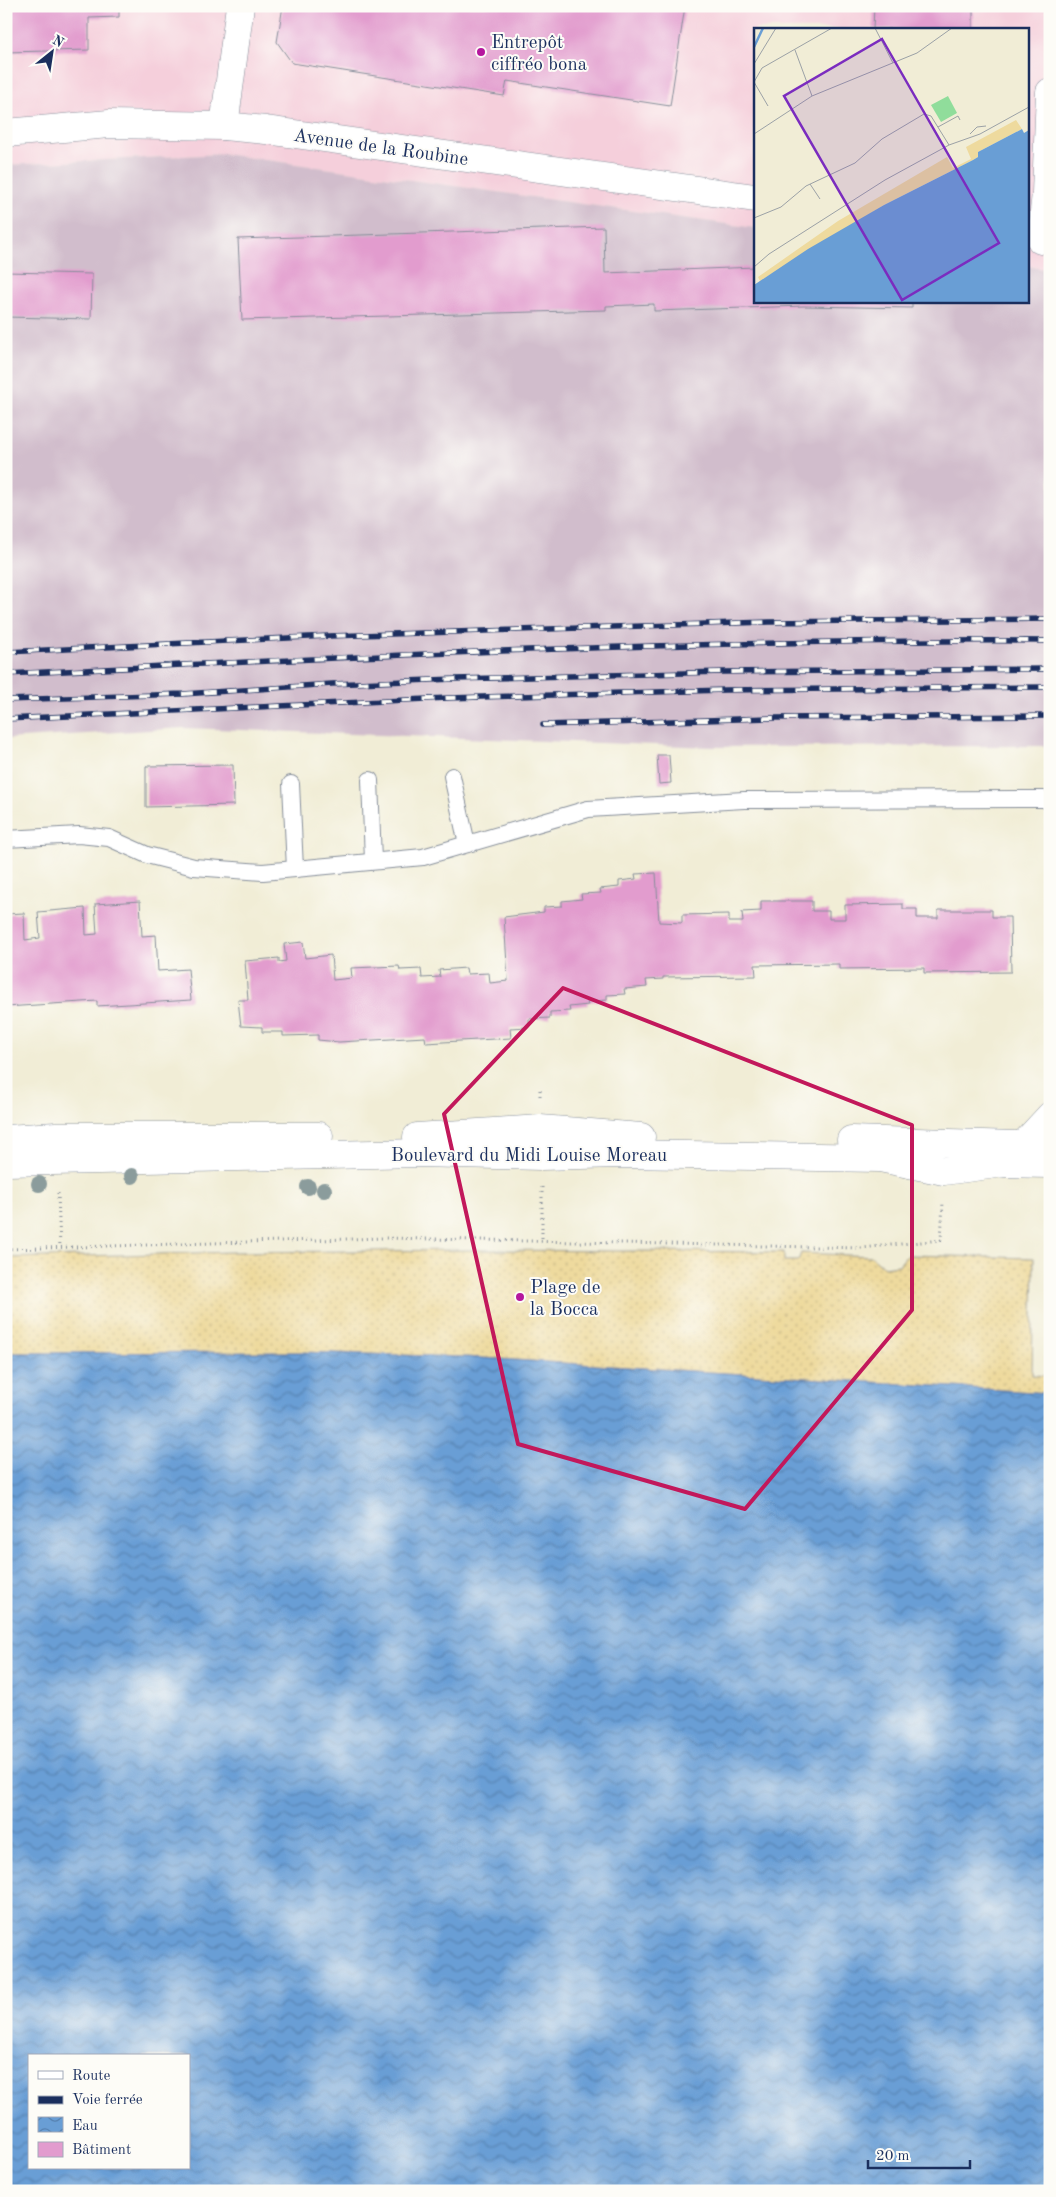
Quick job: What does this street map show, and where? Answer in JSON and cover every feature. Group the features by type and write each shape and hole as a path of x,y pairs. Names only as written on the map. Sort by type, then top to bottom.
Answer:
{"main road":[{"path":"224,126 240,6"},
{"path":"1039,240 1046,193 1050,92"},
{"name":"Avenue de la Roubine","path":"6,133 109,124 224,126 285,132 754,198"},
{"path":"1037,1145 1050,1116"},
{"name":"Boulevard du Midi Louise Moreau","path":"6,1139 56,1136 419,1137 540,1129 625,1137 1037,1145"},
{"name":"Boulevard du Midi Louise Moreau","path":"6,1162 419,1153 541,1156 620,1154 880,1158 944,1170 1004,1163 1050,1164"}],"lane":[{"path":"452,776 467,844"},
{"path":"370,780 373,861"},
{"path":"291,784 295,869"},
{"path":"6,839 79,835 109,838 147,855 194,867 263,872 423,857 588,809 744,800 1044,799 1050,802"}],"path":[{"path":"6,1249 384,1238 862,1248 941,1240"}],"highlighted area":[{"path":"563,988 912,1125 912,1310 745,1509 518,1444 444,1114"}],"shaded area":[{"path":"6,6 1050,6 1050,270 1028,266 1028,28 754,28 754,228 223,154 6,165"},
{"path":"223,154 754,228 754,302 1028,302 1028,266 1050,270 1050,746 712,747 183,728 6,739 6,165"}],"sand":[{"name":"Plage de la Bocca","path":"479,1250 784,1252 784,1261 798,1261 801,1253 871,1256 884,1267 899,1265 907,1255 1034,1258 1032,1375 1050,1376 1050,1393 465,1357 300,1352 6,1353 6,1258 234,1252"}],"water":[{"path":"300,1352 465,1357 1050,1393 1050,2191 6,2191 6,1353"}],"building":[{"path":"6,6 119,6 119,17 89,18 89,50 6,52"},
{"name":"Entrepôt ciffréo bona","path":"283,6 685,6 670,106 507,81 504,96 292,63 277,42"},
{"path":"874,6 973,6 973,28 873,28"},
{"path":"604,227 605,273 754,267 754,302 912,302 912,308 804,306 654,311 654,304 606,306 606,310 242,320 238,239"},
{"path":"6,272 92,274 91,319 6,317"},
{"path":"657,755 669,755 671,783 659,784"},
{"path":"233,765 234,805 146,807 146,766"},
{"path":"656,873 659,922 682,923 682,915 729,914 729,922 743,922 742,912 761,911 761,901 812,901 812,911 829,911 829,919 845,919 845,905 903,904 903,909 917,909 917,918 938,918 938,910 992,910 992,917 1010,917 1011,972 924,973 924,968 839,969 839,964 755,965 756,976 663,977 663,979 646,980 647,987 624,989 625,994 607,995 607,1000 587,1002 588,1005 569,1007 570,1011 550,1012 550,1018 529,1019 529,1027 510,1028 511,1038 426,1043 425,1037 339,1042 318,1040 318,1035 283,1036 283,1032 262,1032 262,1027 241,1026 238,1000 248,1000 245,961 279,958 279,962 286,961 284,944 303,942 305,958 331,955 333,980 352,978 351,968 399,966 400,970 421,969 422,978 440,977 439,970 466,968 467,974 489,973 490,983 508,981 504,917 544,912 544,907 562,906 562,901 582,899 581,894 601,893 600,889 619,887 619,881 636,879 635,874"},
{"path":"140,901 142,936 156,935 158,971 188,969 191,1000 97,1006 97,1001 6,1007 6,914 24,913 25,940 40,938 38,912 85,908 86,935 97,934 95,904"}],"railway":[{"path":"6,652 329,636 769,622 1050,619"},
{"path":"6,674 528,650 789,643 1050,641"},
{"path":"6,700 183,694 332,684 455,679 723,672 1050,669"},
{"path":"6,719 448,698 725,690 1050,687"},
{"path":"543,725 771,718 1050,716"}],"place":[{"name":"Entrepôt ciffréo bona","path":"481,52"},
{"name":"Plage de la Bocca","path":"520,1297"}]}
